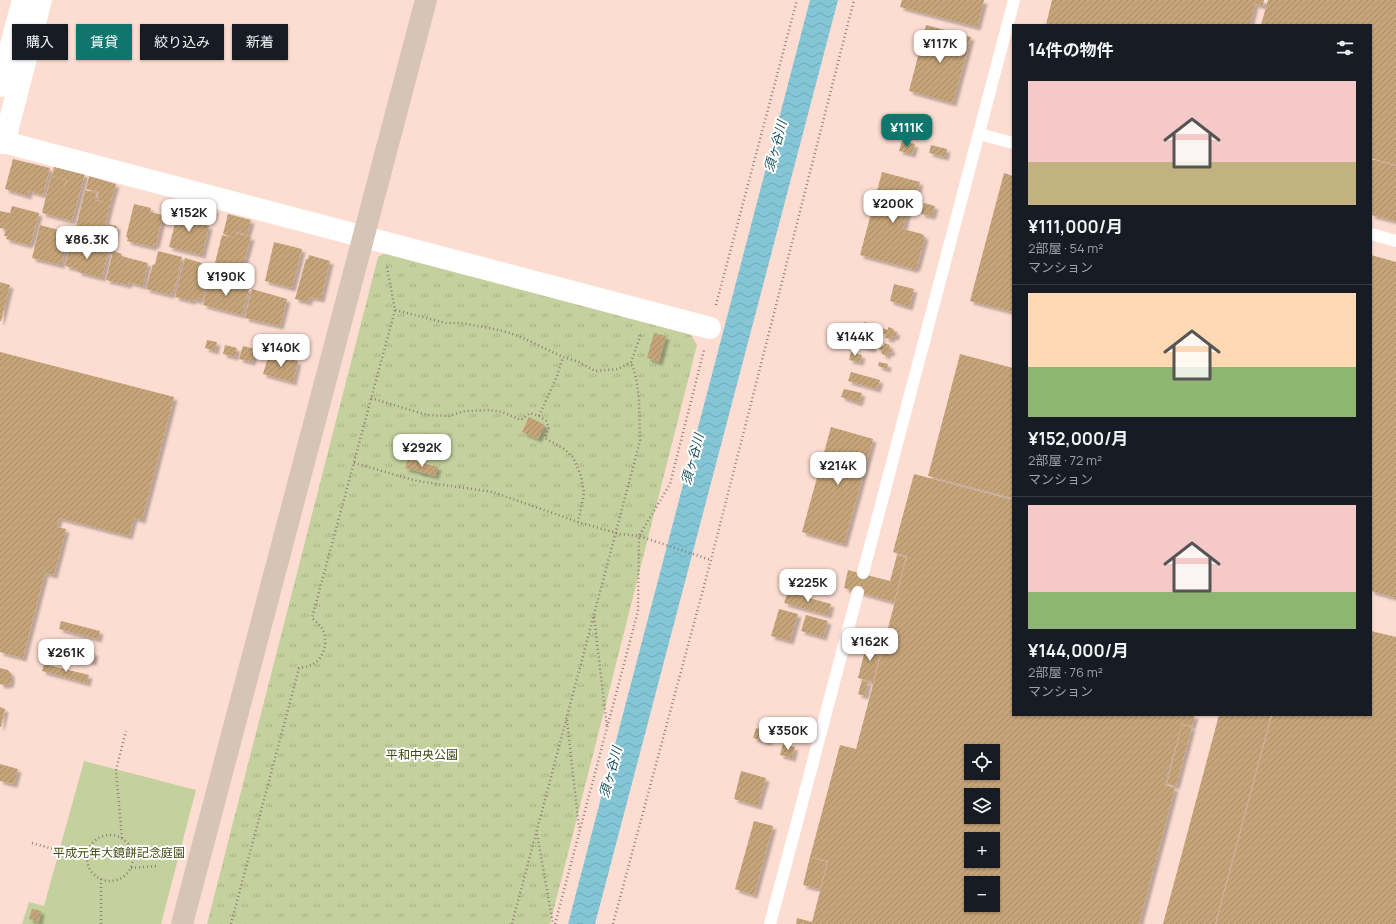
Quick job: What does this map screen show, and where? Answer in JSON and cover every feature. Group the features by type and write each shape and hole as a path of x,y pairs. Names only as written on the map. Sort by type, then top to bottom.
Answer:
{"street":[{"path":"0,86 22,0"},
{"path":"41,0 2,142 710,328"},
{"path":"182,924 426,0"}],"lane":[{"path":"863,573 1014,0"},
{"path":"979,134 1012,143"},
{"path":"1372,234 1396,241"},
{"path":"770,924 858,592"}],"path":[{"path":"554,924 638,611 639,536 670,484 797,0"},
{"path":"613,924 711,560 854,0"},
{"path":"232,924 299,668 318,661 324,650 325,638 322,628 312,618 395,310 387,267"},
{"path":"395,310 446,323 461,323 507,332 563,357 579,362 595,371 618,369 631,362 639,342 647,312"},
{"path":"539,416 557,376 563,357"},
{"path":"512,924 640,441 636,374 631,362"},
{"path":"371,398 427,415 449,416 465,411 490,410 502,412 521,420 530,413 539,416 546,421 549,427 545,438 564,449 573,457 581,476 584,493 578,522"},
{"path":"354,463 417,481 493,492 578,522 615,533 639,536 711,560"},
{"path":"594,614 607,729"},
{"path":"567,717 580,831"},
{"path":"122,838 116,770 126,731"},
{"path":"537,831 554,924"},
{"path":"112,835 122,838 130,846 133,857 131,868 124,877 113,881 101,879 94,874 88,866 87,857 90,848 95,840 103,836 112,835"},
{"path":"32,843 60,851 90,848"},
{"path":"131,868 157,866"},
{"path":"101,879 101,924"}],"green space":[{"name":"平和中央公園","path":"385,253 691,335 697,345 550,924 207,924 378,257"},
{"name":"平成元年大鏡餅記念庭園","path":"84,761 196,790 161,924 22,924 29,902 44,906"}],"water":[{"name":"須ヶ谷川","path":"810,0 838,0 595,924 568,924"}],"building":[{"path":"902,0 984,0 977,27 900,7"},
{"path":"1052,0 1264,0 1263,6 1255,4 1250,24 1046,24"},
{"path":"1268,0 1396,0 1396,165 1372,158 1372,24 1261,24"},
{"path":"926,25 971,37 953,103 909,91"},
{"path":"902,141 915,144 912,154 899,151"},
{"path":"931,145 947,149 945,157 929,153"},
{"path":"13,159 50,168 43,195 29,191 28,196 5,189"},
{"path":"1372,159 1396,166 1396,221 1372,215"},
{"path":"54,167 85,174 72,221 42,213 51,176 66,180 63,191 67,180 52,176"},
{"path":"882,172 920,182 912,211 908,210 903,229 922,234 925,237 917,267 913,269 860,255"},
{"path":"1004,173 1012,176 1012,312 970,301"},
{"path":"89,176 116,184 110,204 97,200 99,192 86,189"},
{"path":"85,190 97,193 95,200 110,204 103,234 76,227"},
{"path":"924,203 935,206 932,216 921,214"},
{"path":"134,204 151,208 150,212 163,215 156,245 154,244 153,247 127,241 128,238 126,237"},
{"path":"189,205 196,206 193,222 209,226 202,255 169,247 178,212 181,213 182,208 188,210"},
{"path":"197,205 215,210 212,218 195,214"},
{"path":"12,206 39,213 31,243 29,242 29,245 6,239 7,236 4,236 6,229 0,228 0,211 10,213"},
{"path":"228,214 251,220 247,235 235,233 251,237 241,273 214,267 222,235 235,238 223,234"},
{"path":"108,224 117,226 110,252 101,249"},
{"path":"40,225 70,233 61,265 32,258"},
{"path":"274,242 302,249 292,288 265,281"},
{"path":"71,243 108,252 102,278 78,272 78,269 65,266"},
{"path":"113,251 122,254 121,256 148,263 143,286 129,282 128,285 106,280"},
{"path":"158,251 182,257 174,291 172,290 171,295 146,289 153,264 155,265"},
{"path":"309,255 330,261 321,299 310,297 308,302 295,299 306,259 308,259"},
{"path":"1372,255 1396,262 1396,598 1372,591"},
{"path":"185,258 202,263 200,270 209,275 203,299 199,298 199,301 175,297"},
{"path":"210,279 249,289 242,315 203,305"},
{"path":"0,282 10,285 1,321 0,321"},
{"path":"894,284 914,289 909,307 890,301"},
{"path":"252,289 287,299 280,326 245,318"},
{"path":"864,322 878,326 876,332 862,328"},
{"path":"888,327 897,332 895,337 892,336 891,339 885,338 886,334 881,333 882,328 888,330"},
{"path":"654,333 666,336 659,362 647,358"},
{"path":"860,337 874,342 872,349 857,345"},
{"path":"207,340 217,342 215,351 205,348"},
{"path":"884,343 890,345 889,348 892,349 891,353 888,352 887,356 882,354 882,350 877,349 878,345 884,346"},
{"path":"225,345 237,348 235,357 223,354"},
{"path":"243,346 255,349 252,362 239,359"},
{"path":"0,352 174,397 142,520 134,518 129,536 59,518 57,527 66,529 54,575 45,573 23,658 0,652"},
{"path":"851,352 862,355 860,362 849,360"},
{"path":"269,354 298,361 293,382 263,374"},
{"path":"960,354 1012,368 1012,498 928,476"},
{"path":"879,362 888,364 887,369 878,366"},
{"path":"851,372 880,380 877,389 848,381"},
{"path":"844,389 862,393 859,403 841,397"},
{"path":"529,417 545,425 538,439 522,432"},
{"path":"831,427 873,439 844,544 802,532"},
{"path":"408,459 438,467 435,476 405,468"},
{"path":"914,474 1012,500 1012,716 1195,716 1192,726 1182,724 1165,785 1175,788 1139,924 796,924 797,918 812,922 828,861 810,857 840,745 856,749 907,556 893,552"},
{"path":"897,555 906,557 894,602 844,588 848,570 890,581"},
{"path":"788,592 831,604 828,615 784,603"},
{"path":"779,609 798,614 790,641 771,636"},
{"path":"806,615 828,621 823,637 801,631"},
{"path":"61,621 100,631 98,639 59,629"},
{"path":"1372,631 1396,637 1396,924 1216,924 1272,716 1372,716"},
{"path":"49,641 95,653 93,662 47,650"},
{"path":"867,642 882,646 873,682 858,678"},
{"path":"44,664 89,675 87,683 42,671"},
{"path":"0,668 8,670 11,674 10,684 0,684"},
{"path":"862,680 868,682 865,696 858,694"},
{"path":"0,707 5,709 1,727 0,727"},
{"path":"1219,716 1271,716 1215,924 1163,924"},
{"path":"1182,725 1192,727 1176,786 1167,784"},
{"path":"756,728 771,732 768,742 753,738"},
{"path":"783,744 795,747 792,758 780,755"},
{"path":"0,764 18,769 14,784 0,781"},
{"path":"741,771 766,778 758,806 734,799"},
{"path":"754,821 773,826 754,895 735,889"},
{"path":"810,857 827,862 820,889 803,885"},
{"path":"32,909 41,911 39,922 29,919"}]}
